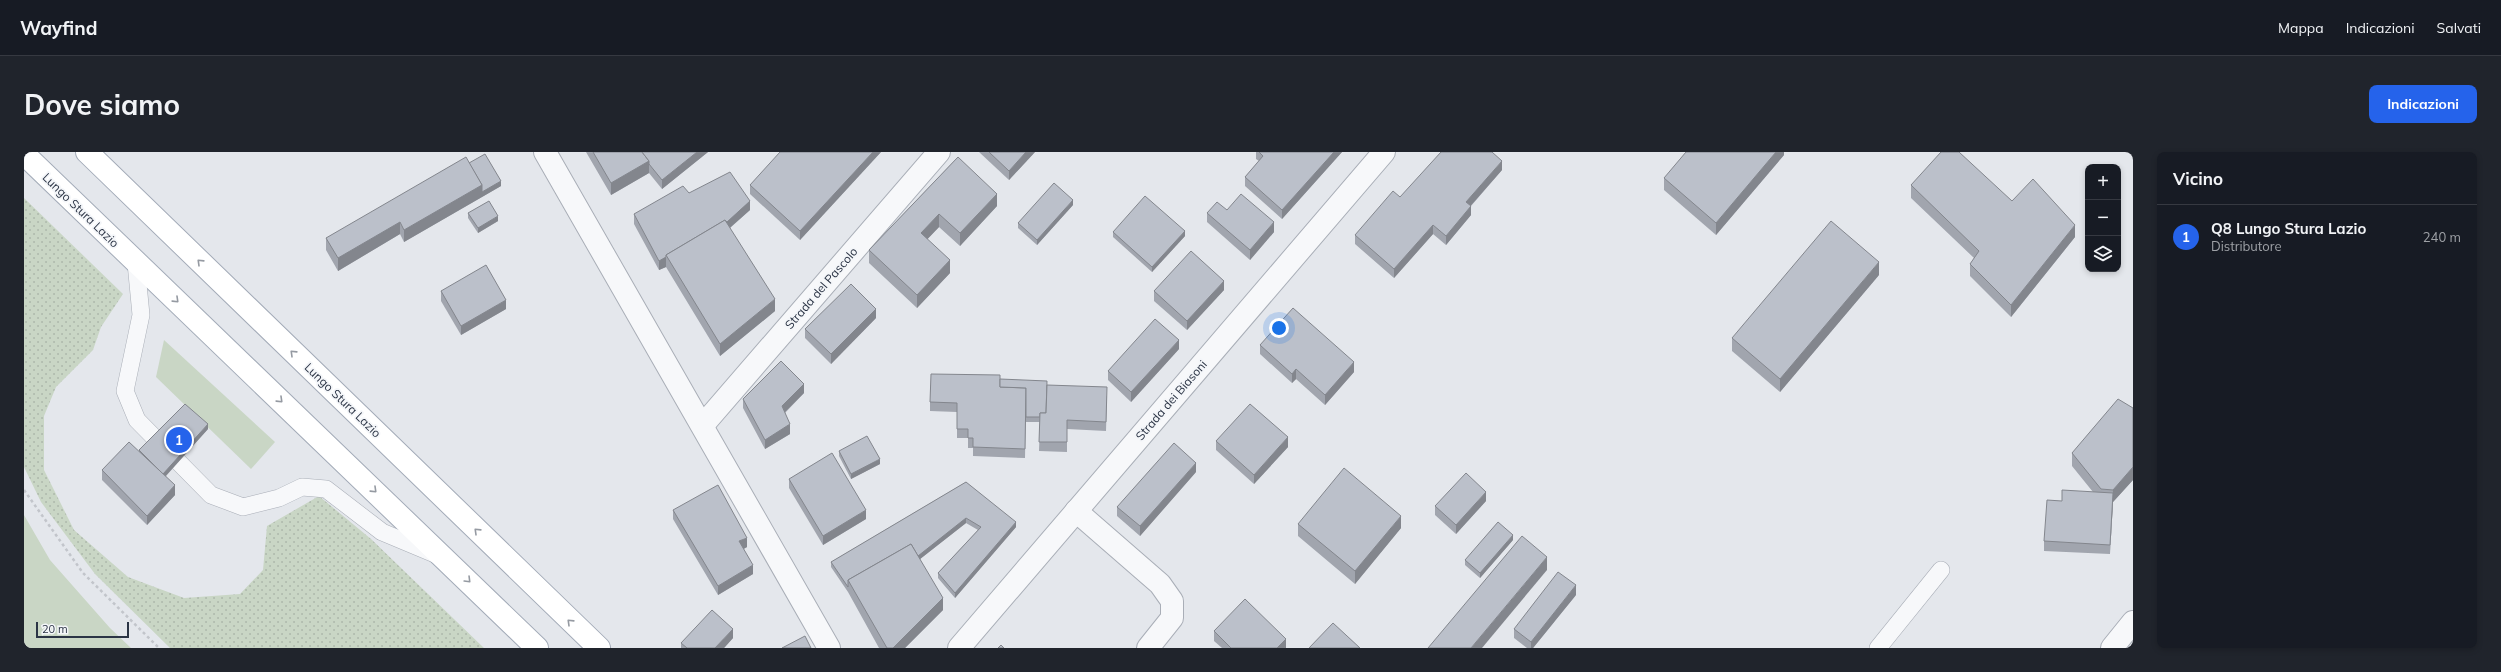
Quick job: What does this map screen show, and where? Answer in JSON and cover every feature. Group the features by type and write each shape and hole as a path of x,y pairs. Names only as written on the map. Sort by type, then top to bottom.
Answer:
{"main road":[{"name":"Lungo Stura Lazio","path":"87,152 599,648"},
{"name":"Lungo Stura Lazio","path":"24,154 136,263 448,560 537,648"}],"street":[{"path":"545,152 703,425 829,648"},
{"name":"Strada del Pascolo","path":"703,425 939,152"},
{"name":"Strada dei Biasoni","path":"959,648 1384,152"},
{"path":"1076,511 1160,584 1172,601 1172,618 1148,648"},
{"path":"2112,648 2133,622"}],"lane":[{"path":"136,263 141,315 125,391 137,420 211,495 244,507 279,498 302,487 326,490 382,532 448,560"},
{"path":"1878,648 1941,570"}],"path":[{"path":"24,490 83,573 159,648"}],"green space":[{"path":"24,198 123,294 101,327 93,350 56,387 44,416 44,470 74,530 128,577 184,598 240,594 263,570 267,526 319,496 371,539 484,648 170,648 95,574 41,502 24,467"},
{"path":"164,340 275,442 251,469 156,377"},
{"path":"24,515 50,560 110,628 131,648 24,648"}],"building":[{"path":"593,152 642,152 649,161 611,183"},
{"path":"642,152 697,152 662,180 649,164 649,161"},
{"path":"780,152 873,152 800,231 750,185"},
{"path":"989,152 1026,152 1009,171"},
{"path":"1259,152 1334,152 1282,210 1245,177 1263,156"},
{"path":"1441,152 1492,152 1502,161 1466,202 1471,206 1446,236 1433,225 1394,269 1355,235 1393,191 1400,197"},
{"path":"1686,152 1776,152 1716,223 1664,178"},
{"path":"1941,152 1959,152 2012,201 2033,179 2075,225 2011,305 1970,264 1979,251 1911,185"},
{"path":"485,154 501,181 482,192 482,185 469,163"},
{"path":"466,157 482,185 404,230 400,222 338,258 326,238"},
{"path":"958,157 997,194 960,233 939,214 921,233 950,260 917,295 869,250"},
{"path":"730,172 750,201 727,222 725,220 666,255 666,257 659,261 634,214 683,186 689,193"},
{"path":"1054,183 1073,200 1037,240 1018,223"},
{"path":"1241,194 1274,222 1250,250 1207,213 1217,202 1227,210"},
{"path":"1145,196 1185,231 1152,267 1113,232"},
{"path":"489,201 498,216 478,228 468,213"},
{"path":"725,220 775,299 720,344 666,255"},
{"path":"1831,221 1879,262 1780,379 1732,338"},
{"path":"1191,251 1224,281 1187,321 1154,291"},
{"path":"486,265 506,300 461,326 441,291"},
{"path":"851,284 876,309 831,354 805,329"},
{"path":"1293,308 1354,362 1325,395 1296,369 1292,374 1260,345"},
{"path":"1155,319 1179,340 1131,392 1108,371"},
{"path":"781,361 804,384 782,406 790,424 765,440 743,399"},
{"path":"931,374 1000,375 1000,387 1026,388 1025,449 973,447 973,438 968,438 968,429 957,429 957,403 930,402"},
{"path":"1000,379 1047,381 1046,413 1040,413 1040,417 1026,417 1026,388 1000,387"},
{"path":"1047,385 1107,387 1106,422 1067,420 1067,442 1039,442 1040,413 1046,413"},
{"path":"2118,399 2133,408 2133,467 2113,490 2101,489 2072,453"},
{"path":"185,404 208,424 163,474 139,450"},
{"path":"1250,404 1288,437 1254,475 1216,441"},
{"path":"867,436 880,459 851,474 839,451"},
{"path":"129,442 175,485 147,516 102,470"},
{"path":"1174,443 1196,463 1140,526 1117,507"},
{"path":"832,453 866,510 823,536 789,479"},
{"path":"1344,468 1401,516 1355,571 1298,524"},
{"path":"1466,473 1486,492 1456,525 1435,506"},
{"path":"966,482 1016,522 955,593 938,573 981,527 966,518 918,556 911,544 848,580 848,587 831,562"},
{"path":"718,485 747,538 739,541 753,565 718,586 673,510"},
{"path":"2062,490 2113,493 2110,545 2044,541 2047,500 2062,501"},
{"path":"1498,522 1513,535 1480,573 1465,560"},
{"path":"1522,536 1547,557 1471,648 1428,648"},
{"path":"911,544 943,598 893,648 887,648 848,580"},
{"path":"1558,572 1576,585 1531,642 1514,629"},
{"path":"1245,599 1286,639 1277,648 1231,648 1214,631"},
{"path":"712,610 733,629 715,648 687,648 681,643"},
{"path":"1333,623 1360,648 1309,648"},
{"path":"805,636 811,648 782,648"}],"place":[{"name":"Q8 Lungo Stura Lazio","path":"179,440"}]}
